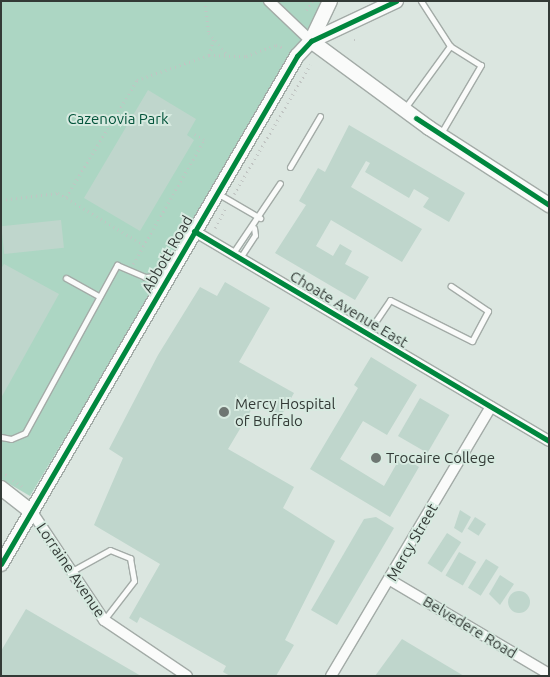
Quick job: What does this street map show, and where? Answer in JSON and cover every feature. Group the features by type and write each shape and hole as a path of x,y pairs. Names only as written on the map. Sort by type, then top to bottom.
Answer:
{"street":[{"path":"269,1 311,41 403,109 549,205"},
{"path":"311,41 330,1"},
{"name":"Abbott Road","path":"1,564 297,56 311,41 396,1"},
{"name":"Choate Avenue East","path":"194,231 549,441"},
{"name":"Mercy Street","path":"331,676 390,580 491,407"},
{"path":"1,488 32,512"},
{"name":"Lorraine Avenue","path":"32,512 104,620 187,676"},
{"name":"Belvedere Road","path":"390,580 549,674"}],"lane":[{"path":"421,1 450,46 481,66 440,135"},
{"path":"403,109 450,46"},
{"path":"290,167 320,116"},
{"path":"237,255 280,183"},
{"path":"217,193 260,218"},
{"path":"237,255 255,234 254,228"},
{"path":"1,438 11,439 25,433 117,264 145,277 169,275"},
{"path":"66,278 99,296"},
{"path":"366,334 390,300 465,340 477,338 488,310 451,286"},
{"path":"72,571 110,550 130,558 134,581 104,620"}],"path":[{"path":"205,1 213,40 209,55"},
{"path":"306,10 312,1"},
{"path":"308,6 312,7"},
{"path":"213,40 226,54"},
{"path":"66,197 130,85 209,55 246,56 283,46"},
{"path":"215,228 310,65"},
{"path":"130,270 204,140 193,134"},
{"path":"1,200 58,194 66,197 144,245"}],"green space":[{"name":"Cazenovia Park","path":"1,1 327,1 30,496 1,479"}],"building":[{"path":"148,90 196,119 187,135 194,140 140,231 84,198"},
{"path":"349,125 465,193 449,222 423,207 429,198 414,189 409,198 365,172 370,163 366,161 351,187 422,229 402,262 331,220 316,246 333,256 340,244 352,251 345,264 369,277 355,300 275,253 306,205 299,201 318,168 325,172"},
{"path":"61,220 64,248 4,254 1,226"},
{"path":"4,264 59,294 1,398 1,269"},
{"path":"225,282 270,308 239,362 294,393 281,416 256,402 228,449 294,487 283,508 335,541 285,640 294,645 276,676 230,676 223,672 226,666 140,617 137,623 129,618 160,564 94,525 123,458 109,449 158,355 200,287 217,296"},
{"path":"371,357 417,385 387,435 363,421 340,459 384,486 401,456 419,467 390,517 310,469 358,388 354,385"},
{"path":"420,398 449,415 427,453 398,436"},
{"path":"460,510 471,517 462,533 454,528"},
{"path":"376,517 394,528 337,625 311,610 364,519"},
{"path":"475,517 486,524 479,536 468,529"},
{"path":"447,533 461,542 442,572 427,563"},
{"path":"459,552 476,562 463,585 446,575"},
{"path":"486,559 499,567 481,596 468,588"},
{"path":"500,575 514,584 500,605 489,594"},
{"path":"519,591 527,594 530,602 527,610 519,613 511,610 508,602 511,594"},
{"path":"26,609 141,676 1,676 1,651"},
{"path":"402,639 464,676 375,676"}],"cycle path":[{"path":"1,564 297,56 311,41 396,1"},
{"path":"416,118 549,205"},
{"path":"194,231 549,441"}],"place":[{"name":"Mercy Hospital of Buffalo","path":"224,412"},
{"name":"Trocaire College","path":"376,458"}]}
